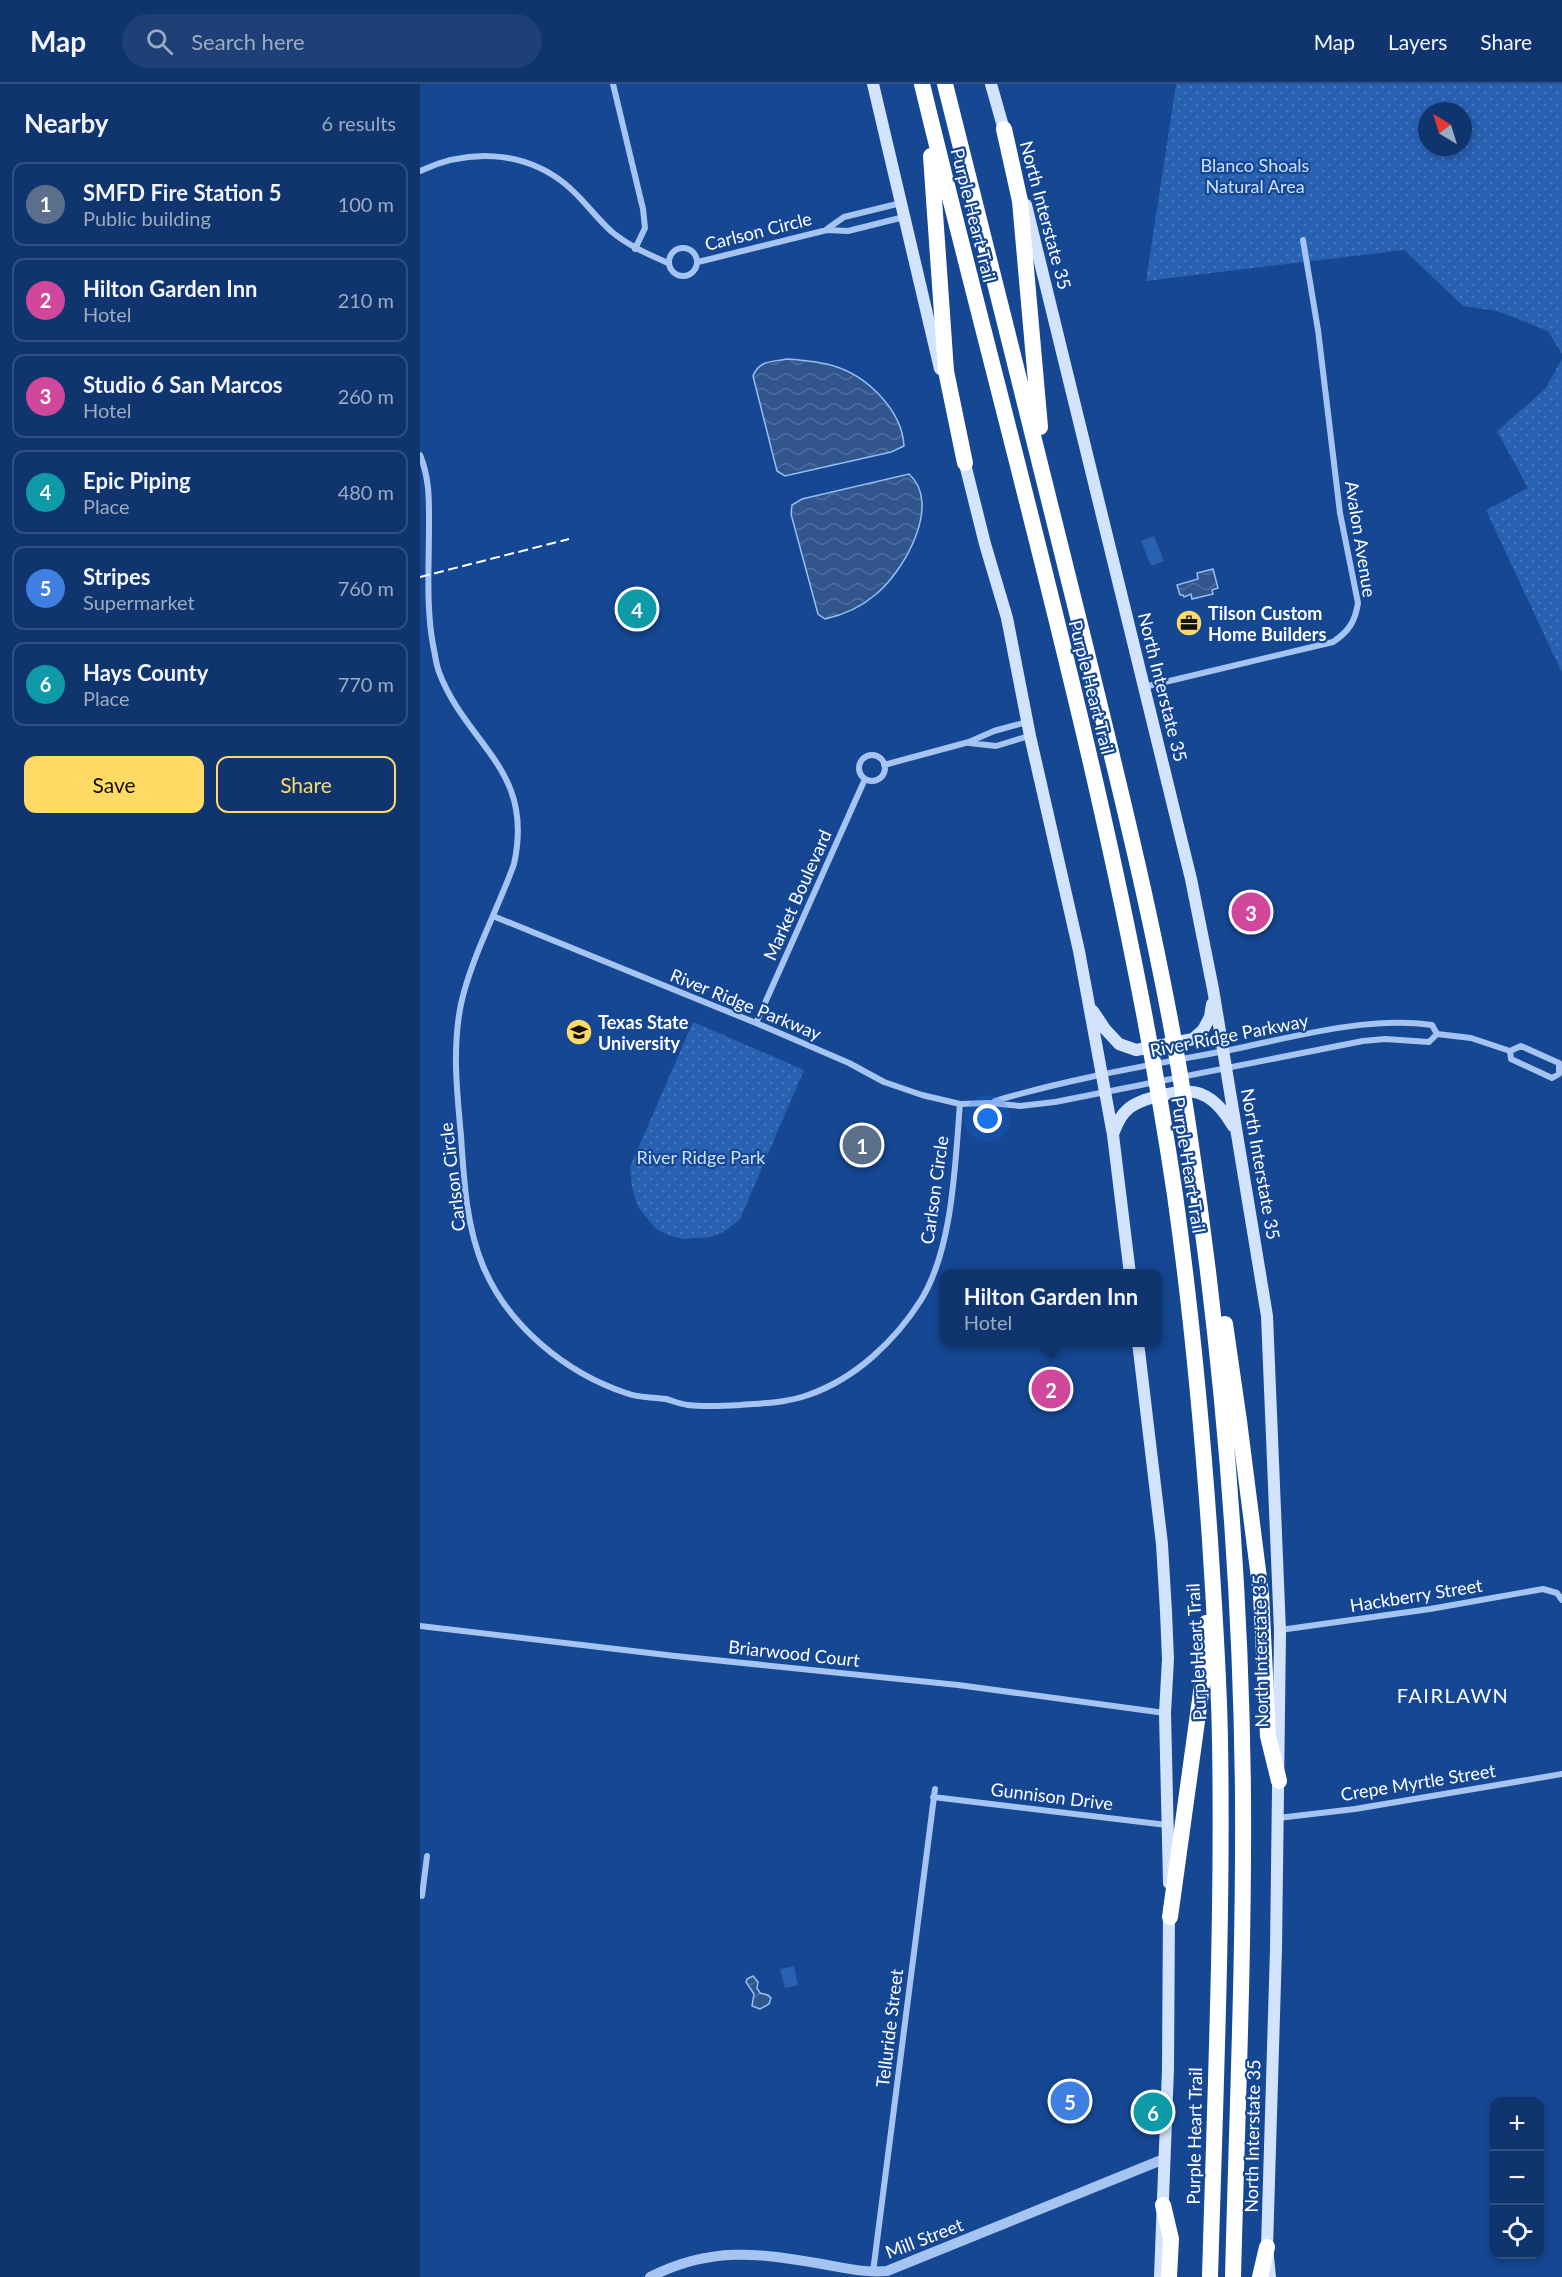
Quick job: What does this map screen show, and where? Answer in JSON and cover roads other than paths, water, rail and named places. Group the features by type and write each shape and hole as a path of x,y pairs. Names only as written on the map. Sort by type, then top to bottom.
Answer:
{"highway":[{"name":"Purple Heart Trail","path":"922,84 1091,765 1129,932 1162,1116 1190,1314 1210,1541 1217,1641 1220,1742 1220,1864 1210,2277"},
{"name":"Purple Heart Trail","path":"945,84 1138,865 1186,1113 1216,1339 1236,1582 1243,1797 1233,2277"},
{"path":"929,113 946,371 965,463"},
{"path":"1004,129 1020,201 1046,487"},
{"path":"1186,1113 1195,1141 1210,1222 1239,1421 1261,1593 1268,1736 1279,1781"},
{"path":"1170,1917 1202,1685 1210,1541"},
{"path":"1163,2205 1171,2238 1169,2277"},
{"path":"1260,2277 1267,2247"}],"main road":[{"path":"873,84 943,383 1007,618 1027,722 1090,1008 1113,1135 1129,1269"},
{"name":"North Interstate 35","path":"991,84 1030,219 1191,879 1214,989 1235,1130 1258,1250 1267,1316 1280,1630 1279,1781 1267,2247 1270,2277"},
{"path":"1090,1008 1119,1044 1136,1050 1192,1039 1203,1030 1210,1017 1214,989"},
{"path":"1113,1135 1119,1120 1139,1101 1189,1091 1200,1093 1218,1105 1235,1130"},
{"path":"1139,1347 1162,1544 1168,1659 1165,1713 1170,1917 1168,2069 1160,2277"}],"street":[{"path":"614,84 644,209 645,228 635,249"},
{"name":"Carlson Circle","path":"420,171 459,157 479,155 510,157 537,166 562,182 611,231 635,249 668,263 672,272 684,277 695,270 698,262 694,253 682,248 674,251 668,263"},
{"name":"Carlson Circle","path":"827,230 844,217 901,203"},
{"name":"Carlson Circle","path":"698,262 827,230 848,231 905,217"},
{"name":"Avalon Avenue","path":"1144,687 1333,642 1350,628 1356,617 1358,603 1340,513 1318,330 1303,240"},
{"name":"Carlson Circle","path":"420,456 426,469 429,495 429,620 438,671 453,700 496,760 512,791 518,825 518,845 514,864 461,1002 455,1045 469,1222 483,1267 503,1302 540,1345 574,1368 628,1395 668,1400 686,1405 712,1406 783,1401 810,1395 843,1380 873,1356 891,1338 922,1299 939,1263 947,1229 960,1104"},
{"name":"Market Boulevard","path":"884,765 969,742 994,731 1027,722"},
{"name":"Market Boulevard","path":"969,742 996,746 1030,736"},
{"name":"Market Boulevard","path":"870,756 877,757 884,765 884,773 879,779 872,781 865,779 859,770 863,759 870,756"},
{"name":"Market Boulevard","path":"756,1023 865,779"},
{"name":"River Ridge Parkway","path":"493,916 756,1023 849,1063 884,1082 922,1095 960,1104 990,1103 1020,1106 1055,1102 1363,1041 1385,1039 1430,1042 1437,1034"},
{"name":"River Ridge Parkway","path":"990,1103 1051,1085 1223,1051 1379,1024 1432,1025 1437,1034"},
{"name":"River Ridge Parkway","path":"1437,1034 1471,1038 1510,1051 1521,1046 1558,1063 1559,1074 1552,1078 1525,1067 1511,1059 1510,1051"},
{"name":"Hackberry Street","path":"1280,1630 1543,1590 1557,1593 1562,1600"},
{"name":"Briarwood Court","path":"420,1626 675,1656 958,1685 1165,1713"},
{"name":"Crepe Myrtle Street","path":"1278,1818 1355,1809 1562,1773"},
{"name":"Telluride Street","path":"873,2272 934,1789"},
{"name":"Gunnison Drive","path":"933,1797 1167,1824"},
{"path":"422,1896 427,1856"},
{"name":"Mill Street","path":"650,2277 697,2259 730,2253 762,2254 873,2272 887,2271 1164,2159"}],"water":[{"path":"787,359 834,366 870,386 881,396 897,420 904,446 891,452 785,476 777,471 753,376 762,364"},
{"path":"909,474 918,487 922,502 921,520 907,555 886,585 870,599 851,610 825,619 818,614 791,514 792,505 802,499"},
{"path":"1213,569 1218,588 1212,590 1213,594 1192,599 1191,594 1184,597 1180,595 1177,585 1198,579 1197,573"},
{"path":"753,1976 758,1982 757,1988 760,1993 771,1998 769,2004 760,2009 752,2006 754,1994 746,1982"}],"railway":[{"path":"420,577 569,539"}],"place":[{"name":"Epic Piping","path":"637,609"},
{"name":"Tilson Custom Home Builders","path":"1189,623"},
{"name":"Studio 6 San Marcos","path":"1251,912"},
{"name":"Texas State University","path":"579,1032"},
{"name":"SMFD Fire Station 5","path":"862,1145"},
{"name":"Hilton Garden Inn","path":"1051,1389"},
{"name":"Stripes","path":"1070,2101"},
{"name":"Hays County","path":"1153,2112"}],"district":[{"name":"FAIRLAWN","path":"1453,1695"}],"park label":[{"name":"Blanco Shoals Natural Area","path":"1255,175"},
{"name":"River Ridge Park","path":"701,1157"}]}
